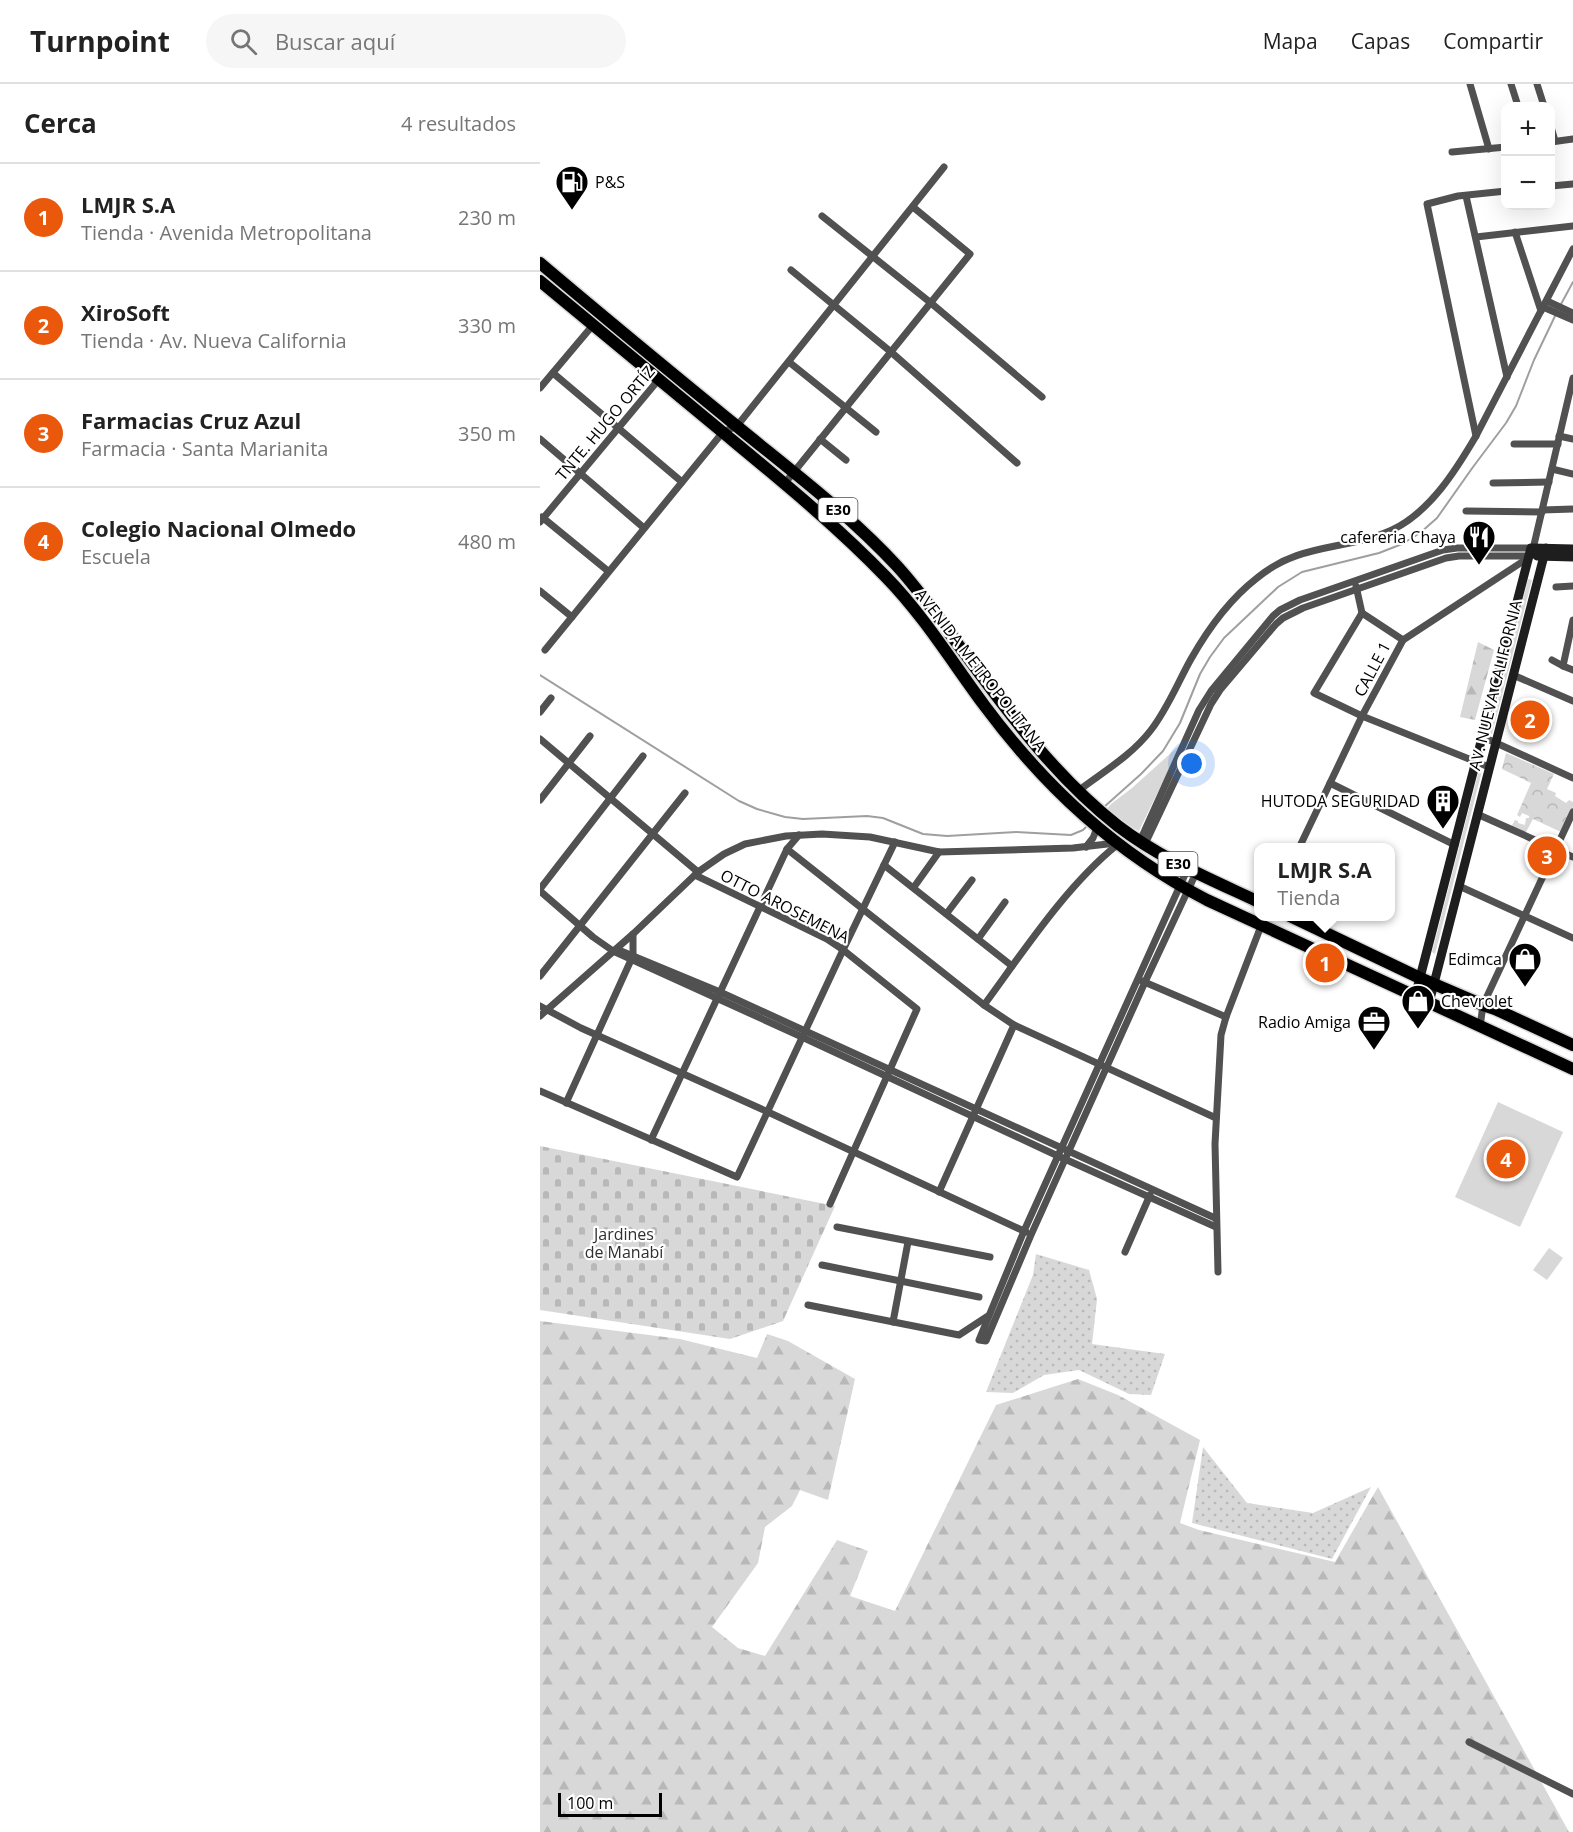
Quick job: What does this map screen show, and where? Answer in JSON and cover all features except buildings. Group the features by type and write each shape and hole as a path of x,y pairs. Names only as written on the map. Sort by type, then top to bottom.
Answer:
{"highway":[{"name":"E30","path":"540,263 794,472 867,536 897,567 951,634 1007,710 1056,769 1090,802 1143,843 1191,871 1254,900"},
{"name":"AVENIDA METROPOLITANA","path":"540,281 785,483 888,578 924,622 984,706 1011,739 1079,813 1116,844 1183,888 1573,1069"},
{"path":"939,643 951,634"},
{"path":"1300,921 1433,984 1495,1009 1573,1045"}],"street":[{"path":"1470,84 1489,148"},
{"path":"1511,84 1517,102"},
{"path":"1537,84 1543,102"},
{"path":"1555,142 1573,139"},
{"path":"1452,152 1501,147"},
{"path":"545,651 723,432 737,426 944,167"},
{"path":"1555,186 1573,184"},
{"path":"1476,436 1427,204 1501,192"},
{"path":"1466,196 1507,378"},
{"path":"785,483 970,254 913,207"},
{"path":"822,216 931,303 1042,397"},
{"path":"1476,237 1573,226"},
{"path":"1515,232 1544,306 1573,318"},
{"path":"1078,791 1130,752 1150,731 1202,642 1226,609 1248,585 1270,568 1297,554 1393,529 1420,510 1441,487 1476,436 1573,249"},
{"path":"791,270 891,352 1017,463"},
{"path":"540,388 593,325"},
{"path":"789,362 876,432"},
{"name":"TNTE. HUGO ORTÍZ","path":"541,518 668,370"},
{"path":"553,373 682,482"},
{"path":"1531,551 1558,440 1570,402 1573,378"},
{"path":"540,439 644,528"},
{"path":"820,439 846,460"},
{"path":"1514,444 1573,440"},
{"path":"1552,469 1573,474"},
{"path":"1493,483 1549,482"},
{"path":"1466,511 1573,509"},
{"path":"541,518 608,571"},
{"path":"1143,843 1199,710 1226,672 1280,609 1355,580 1450,548 1531,551 1573,557"},
{"path":"1544,553 1573,549"},
{"path":"1143,843 1204,716 1220,690 1283,618 1303,608 1452,556 1531,551"},
{"name":"CALLE 1","path":"1301,843 1362,716 1403,640 1531,551"},
{"name":"AV. NUEVA CALIFORNIA","path":"1415,997 1531,551"},
{"name":"AV. NUEVA CALIFORNIA","path":"1429,1003 1544,553"},
{"path":"1355,580 1362,613 1314,693 1362,716 1489,767"},
{"path":"1556,587 1573,586"},
{"path":"540,591 572,617"},
{"path":"1362,613 1403,640"},
{"path":"1563,666 1573,620"},
{"path":"1552,660 1573,670"},
{"path":"1513,675 1573,701"},
{"path":"540,712 551,698"},
{"path":"540,800 590,736"},
{"path":"1482,737 1573,778"},
{"name":"OTTO AROSEMENA","path":"540,739 696,874 826,939 917,1009 888,1073"},
{"path":"644,756 540,890 579,926 601,943 632,958 719,995 1150,1193 1215,1218"},
{"path":"1330,783 1455,845"},
{"path":"540,976 685,794"},
{"path":"1480,1027 1483,1005 1573,812"},
{"path":"1477,814 1573,857"},
{"path":"1086,847 1093,838 1096,826"},
{"path":"540,1016 543,1008 615,950 696,874 724,854 745,844 799,835 852,835 939,852 1116,844"},
{"path":"651,1140 788,849 799,835"},
{"path":"540,1091 738,1178 895,842"},
{"path":"984,1005 1074,887 1116,844"},
{"path":"788,849 984,1005 1014,1025 1216,1118"},
{"path":"914,887 939,852"},
{"path":"884,865 1012,966"},
{"path":"1063,1154 1098,1064 1191,871"},
{"path":"947,913 972,880"},
{"path":"1459,886 1573,938"},
{"path":"1027,1233 986,1341 979,1340 989,1315 1063,1154 1106,1069 1183,888"},
{"path":"978,939 1005,902"},
{"path":"1218,1272 1215,1218 1216,1118 1220,1042 1226,1017 1261,926"},
{"path":"566,1102 632,958 633,934"},
{"path":"1137,979 1226,1017"},
{"path":"543,1008 1027,1233"},
{"path":"939,1192 1014,1025"},
{"path":"831,1204 888,1073"},
{"path":"1150,1193 1216,1227"},
{"path":"1125,1251 1150,1193"},
{"path":"837,1227 990,1257"},
{"path":"893,1322 908,1242"},
{"path":"822,1265 979,1297"},
{"path":"808,1305 959,1335 989,1315"},
{"path":"1468,1742 1573,1794"}],"green space":[{"path":"1528,579 1532,580 1492,734 1490,733"},
{"path":"1478,642 1494,650 1475,720 1460,717"},
{"path":"1181,744 1139,831 1119,820 1107,809 1111,804"},
{"path":"1506,753 1554,774 1547,789 1556,793 1555,796 1566,803 1569,800 1573,802 1573,807 1561,832 1533,819 1526,832 1511,827 1515,820 1525,825 1526,818 1529,818 1522,813 1520,817 1517,815 1531,783 1502,769"},
{"path":"1479,770 1482,771 1435,954 1432,952"},
{"path":"1498,1102 1563,1132 1520,1227 1455,1197"},
{"name":"Jardines de Manabí","path":"540,1146 835,1206 783,1321 730,1339 540,1310"},
{"path":"1549,1248 1563,1258 1547,1280 1533,1270"},
{"path":"1036,1254 1089,1270 1097,1299 1092,1344 1165,1354 1151,1395 1129,1394 1079,1370 1044,1375 1013,1393 986,1392 1033,1275"},
{"path":"540,1321 680,1339 757,1358 767,1334 788,1341 855,1379 828,1500 800,1490 792,1506 765,1527 758,1563 712,1627 738,1648 765,1656 837,1540 868,1551 850,1596 895,1611 996,1405 1078,1379 1118,1395 1200,1440 1180,1523 1199,1530 1335,1562 1378,1487 1569,1832 540,1832"},
{"path":"1203,1447 1247,1503 1313,1513 1371,1487 1332,1559 1192,1523"}],"waterway":[{"path":"1560,306 1573,282"},
{"path":"1104,807 1163,751 1180,723 1200,674 1210,657 1224,638 1278,587 1302,572 1379,553 1402,544 1420,533 1437,518 1516,406 1534,360 1556,314"},
{"path":"540,675 739,801 785,817 803,819 867,816 883,818 923,834 947,836 1016,832 1071,835 1088,825"}],"place":[{"name":"P&S","path":"572,211"},
{"name":"cafereria Chaya","path":"1479,566"},
{"name":"XiroSoft","path":"1530,720"},
{"name":"HUTODA SEGURIDAD","path":"1443,830"},
{"name":"Farmacias Cruz Azul","path":"1547,856"},
{"name":"LMJR S.A","path":"1325,963"},
{"name":"Edimca","path":"1525,988"},
{"name":"Chevrolet","path":"1418,1030"},
{"name":"Radio Amiga","path":"1374,1051"},
{"name":"Colegio Nacional Olmedo","path":"1506,1159"}]}
